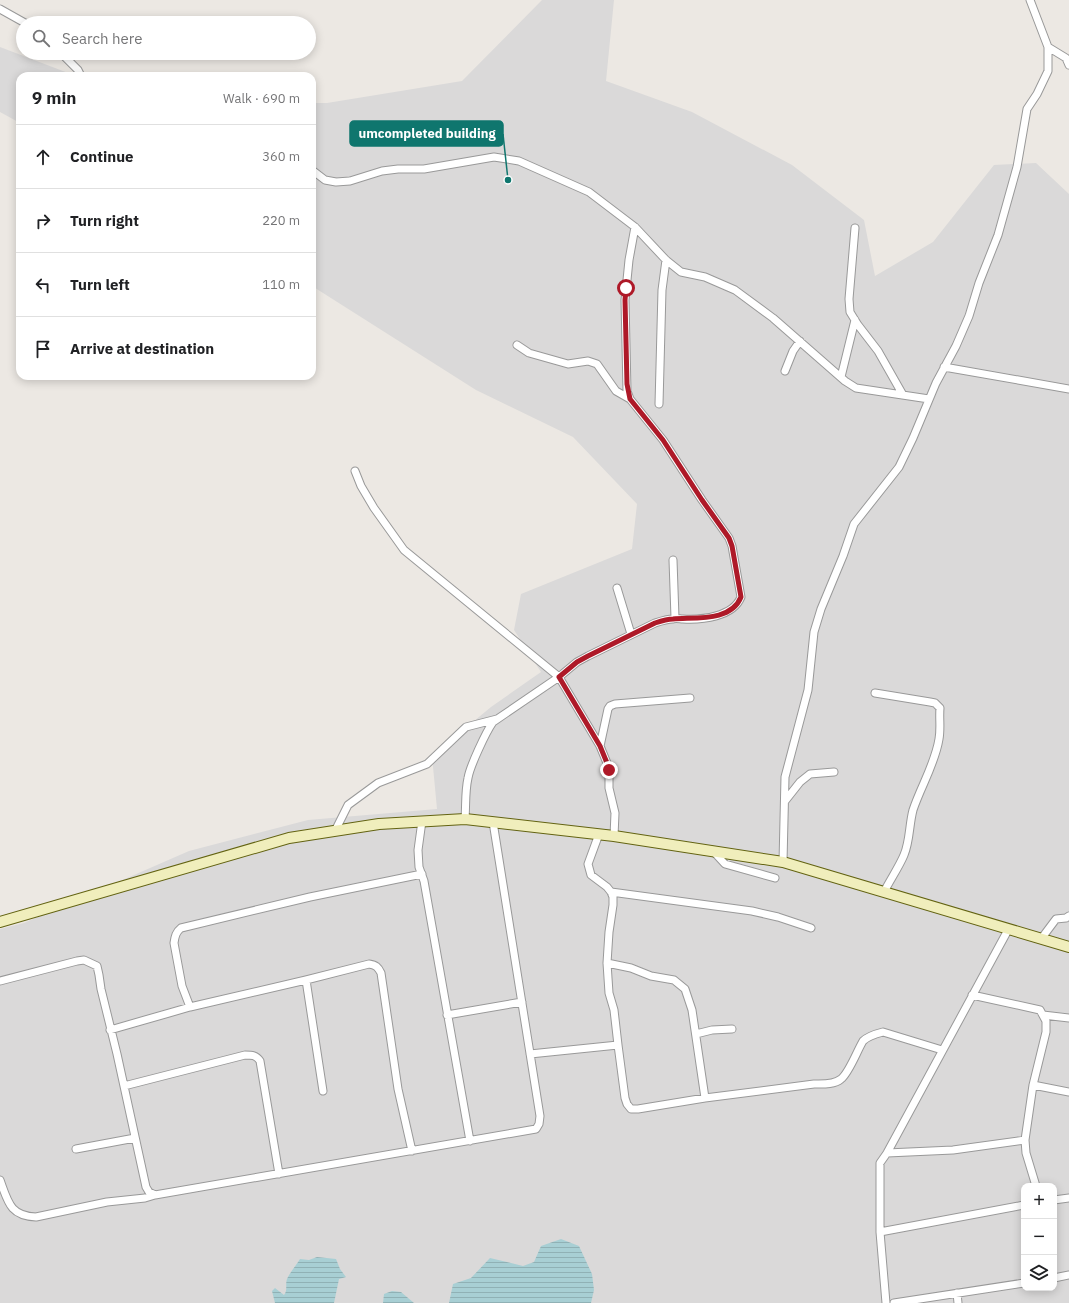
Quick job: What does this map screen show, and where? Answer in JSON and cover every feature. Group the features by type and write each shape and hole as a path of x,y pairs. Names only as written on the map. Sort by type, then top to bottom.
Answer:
{"main road":[{"path":"0,922 289,838 378,824 465,819 614,836 783,862 1069,947"}],"street":[{"path":"783,862 785,778 808,690 814,632 821,610 854,524 899,467 969,316 979,283 998,235 1017,167 1027,109 1037,94 1048,71 1048,47 1030,0"},
{"path":"0,9 16,18"},
{"path":"1048,47 1066,58 1069,65"},
{"path":"68,60 79,72"},
{"path":"316,173 326,180 336,182 350,181 382,171 398,169 424,169 494,157 519,161 589,192 635,227 666,260 681,272 705,277 735,290 773,318 856,388 930,399"},
{"path":"630,399 627,384 625,300 629,260 635,227"},
{"path":"855,228 849,299 850,312 878,351 903,395"},
{"path":"659,404 662,290 666,260"},
{"path":"841,376 855,320"},
{"path":"785,371 793,351 800,341"},
{"path":"465,819 470,770 493,722 559,677 577,662 588,656 655,623 675,618 683,619 718,615 730,610 738,604 741,597 732,546 729,538 663,440 630,399 616,391 597,364 588,361 568,364 529,353 517,345"},
{"path":"944,368 1069,389"},
{"path":"355,471 361,486 374,508 404,550 559,677 600,746 607,763 609,770 609,788 615,813 614,836"},
{"path":"673,560 675,618"},
{"path":"617,588 632,634"},
{"path":"875,693 935,703 940,708 939,738 934,761 913,811 904,856 884,892"},
{"path":"600,746 608,709 610,706 615,704 690,698"},
{"path":"334,831 348,805 378,782 426,764 466,728 499,718"},
{"path":"785,801 800,782 810,774 834,772"},
{"path":"422,821 418,850 419,867 422,874 470,1141"},
{"path":"0,1180 6,1198 13,1210 25,1216 36,1217 107,1202 145,1198 155,1195 536,1129 539,1124 540,1116 493,822"},
{"path":"599,834 588,864 588,869 591,875 607,887 613,897 607,963 609,993 614,1010 625,1098 631,1109 705,1098 832,1083 841,1080 863,1041 866,1038 883,1032 942,1050"},
{"path":"713,851 725,864 775,878"},
{"path":"190,1007 182,986 174,943 177,931 181,928 310,896 422,874"},
{"path":"611,892 752,911 778,917 811,928"},
{"path":"1042,939 1056,919 1066,918 1069,916"},
{"path":"886,1303 880,1232 880,1163 887,1153 1008,930"},
{"path":"0,981 77,960 84,960 97,966 146,1187 149,1192 155,1195"},
{"path":"607,963 631,968 651,976 674,980 685,989 692,1010 705,1098"},
{"path":"110,1030 190,1007 369,964 374,965 378,967 381,973 398,1089 412,1151"},
{"path":"306,980 323,1092"},
{"path":"972,995 1040,1010 1046,1021 1046,1032 1032,1085 1025,1140 1026,1152 1035,1183"},
{"path":"447,1014 522,1002"},
{"path":"1043,1014 1069,1018"},
{"path":"696,1034 712,1030 732,1029"},
{"path":"530,1054 618,1045"},
{"path":"124,1086 245,1055 257,1057 260,1061 279,1174"},
{"path":"1032,1085 1069,1092"},
{"path":"76,1149 135,1138"},
{"path":"887,1153 953,1150 1025,1140"},
{"path":"1057,1200 1069,1198"},
{"path":"880,1232 1021,1205"},
{"path":"1057,1277 1069,1275"},
{"path":"894,1303 1021,1282"},
{"path":"957,1293 958,1303"}],"shaded area":[{"path":"542,0 614,0 606,81 692,112 792,165 864,220 875,276 933,242 994,165 1036,163 1069,194 1069,1303 0,1303 0,929 24,923 189,851 308,820 437,809 432,756 491,707 541,672 514,630 521,594 632,549 637,504 573,437 476,390 316,289 316,103 327,103 462,81"},
{"path":"0,47 16,53 16,60 34,60 66,72 16,72 16,121 0,112"}],"water":[{"path":"561,1239 579,1246 592,1274 594,1290 591,1303 449,1303 453,1284 471,1278 490,1258 523,1266 534,1262 541,1246"},
{"path":"317,1257 336,1259 340,1269 346,1277 339,1279 334,1303 275,1303 272,1291 275,1288 284,1295 286,1291 287,1279 300,1259 309,1260"},
{"path":"392,1291 401,1292 414,1303 383,1303 384,1294"}],"place":[{"name":"umcompleted building","path":"508,180"}],"route":[{"path":"609,770 600,746 559,677 577,662 655,623 675,618 705,618 718,615 730,610 738,604 741,597 732,546 729,538 663,440 630,399 627,391 626,288"}]}
